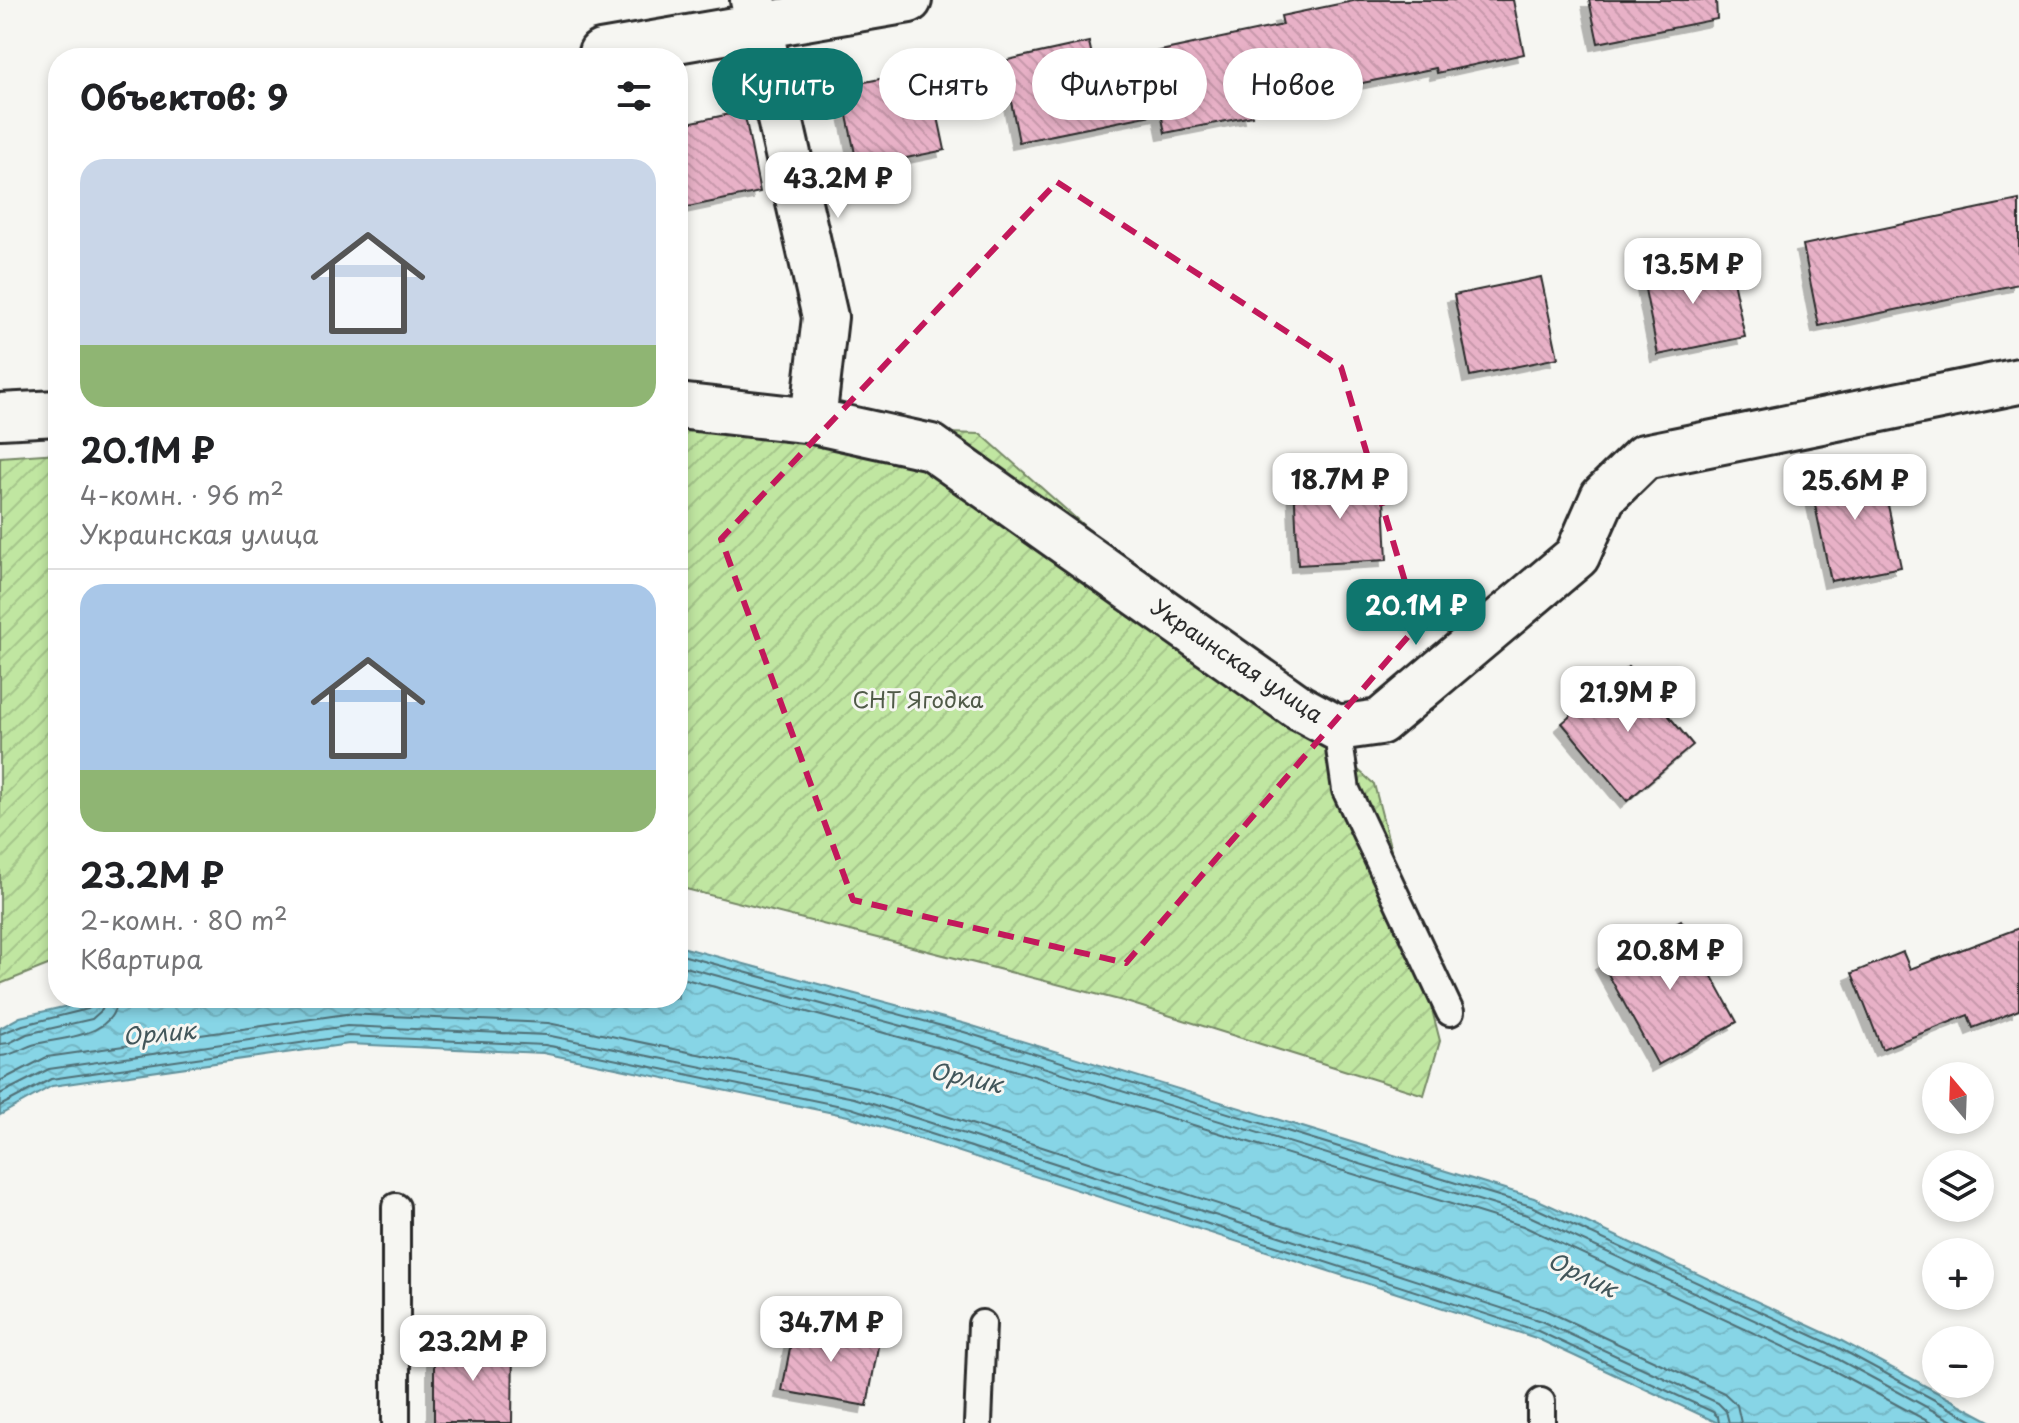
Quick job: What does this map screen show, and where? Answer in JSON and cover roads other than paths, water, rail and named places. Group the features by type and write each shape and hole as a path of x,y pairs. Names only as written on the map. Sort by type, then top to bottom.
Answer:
{"street":[{"path":"620,48 756,12 909,0"},
{"path":"756,12 825,317 813,421"},
{"name":"Украинская улица","path":"688,407 813,421 931,447 1298,707 1337,728 1380,722 1577,556 1603,497 1644,457 2019,381"},
{"path":"0,416 48,414"}],"lane":[{"path":"1337,728 1346,790 1450,1012"},
{"path":"396,1207 396,1423"},
{"path":"978,1423 982,1324"}],"water":[{"name":"Орлик","path":"688,949 966,1024 1534,1198 1840,1340 1922,1384 1922,1398 1948,1398 1994,1423 1718,1423 1536,1338 848,1116 543,1053 349,1044 52,1086 0,1115 0,1028 20,1017 59,1008 688,1008"}],"park label":[{"name":"СНТ Ягодка","path":"918,700"}]}
